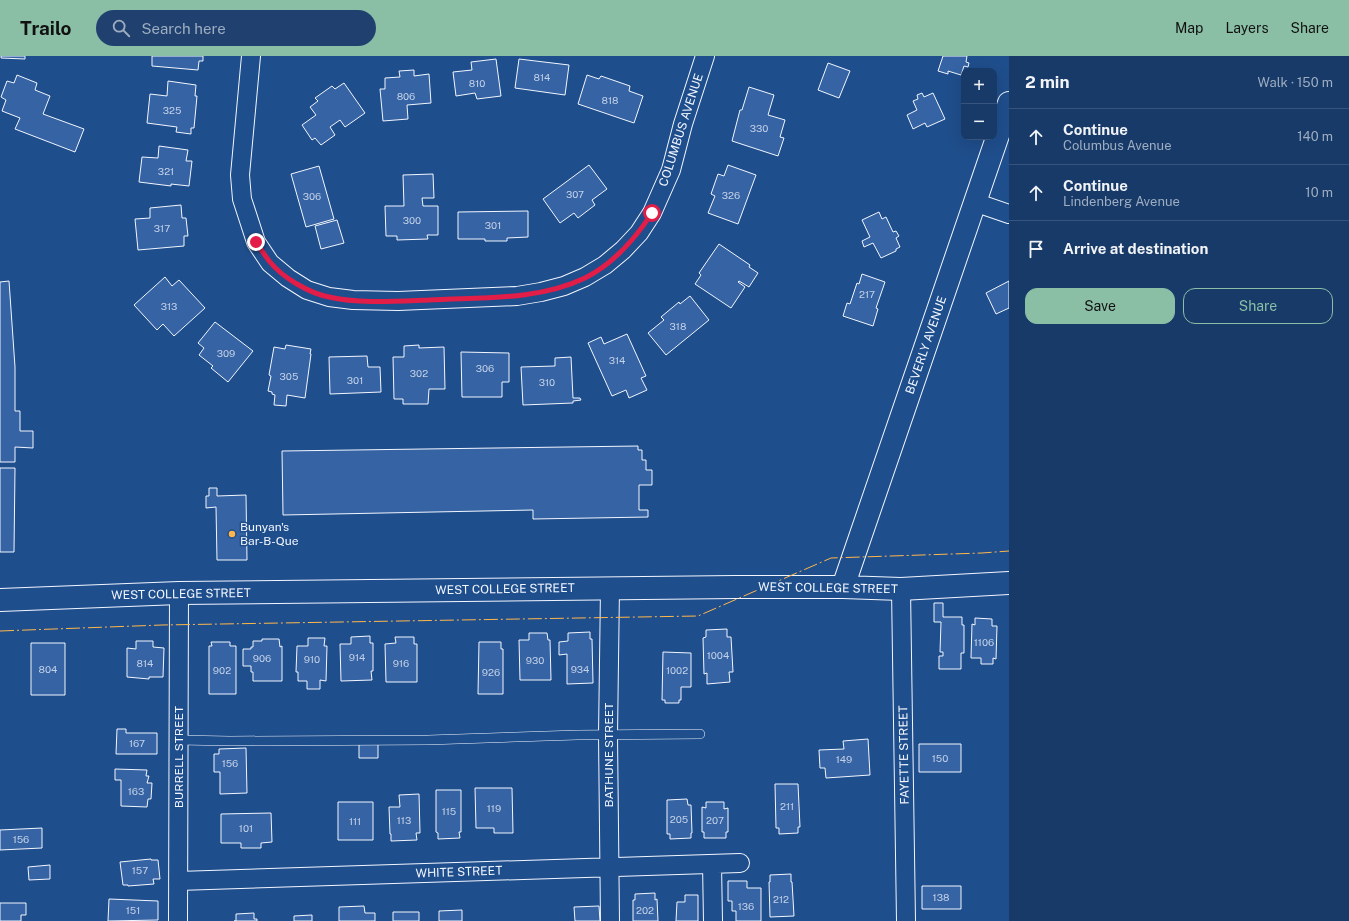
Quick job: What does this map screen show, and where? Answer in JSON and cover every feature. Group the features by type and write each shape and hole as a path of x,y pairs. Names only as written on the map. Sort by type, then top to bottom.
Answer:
{"street":[{"name":"COLUMBUS AVENUE","path":"251,56 240,175 242,199 256,242 270,263 288,278 307,290 329,297 353,300 398,301 517,296 564,286 585,277 605,265 623,250 639,233 652,213 671,170 683,124 705,56"},
{"name":"BEVERLY AVENUE","path":"843,587 1009,103"},
{"path":"974,202 1009,214"},
{"name":"WEST COLLEGE STREET","path":"0,600 179,593 610,588 843,587 901,589 1009,583"},
{"name":"BATHUNE STREET","path":"610,588 608,735 610,921"},
{"name":"FAYETTE STREET","path":"901,589 906,921"},
{"name":"BURRELL STREET","path":"178,921 179,593"},
{"name":"WHITE STREET","path":"178,882 740,863"},
{"path":"712,864 713,921"}],"lane":[{"path":"179,740 420,740 577,735 700,734"}],"building":[{"path":"1,56 25,56 25,59 1,58"},
{"path":"152,56 203,56 203,61 199,61 198,70 152,66"},
{"path":"943,56 967,56 966,62 969,63 968,67 964,66 963,68 961,68 961,75 948,71 948,74 938,71"},
{"path":"496,59 501,96 477,99 475,93 456,96 453,72 472,70 471,62"},
{"path":"519,59 569,65 565,95 515,88"},
{"path":"828,63 850,71 839,98 818,90"},
{"path":"414,70 414,76 429,74 431,103 407,105 408,119 383,121 380,89 385,89 385,78 400,77 399,71"},
{"path":"17,75 37,83 35,90 50,96 43,114 84,129 75,152 15,129 20,118 2,111 6,100 1,97 7,81 14,83"},
{"path":"587,75 599,79 601,76 630,86 629,91 643,96 634,123 578,104"},
{"path":"168,81 196,85 195,96 197,96 194,128 191,128 191,134 176,132 177,127 147,123 150,94 167,96"},
{"path":"344,83 365,113 345,127 340,120 330,127 335,135 321,145 315,138 312,140 302,125 316,115 310,107 318,101 315,98 332,86 335,89"},
{"path":"749,87 774,95 768,115 785,120 780,137 784,138 778,156 732,141 740,110 742,110"},
{"path":"922,93 924,97 933,93 945,119 927,127 925,123 913,129 907,115 917,110 913,101 918,99 917,95"},
{"path":"159,146 188,150 186,161 192,161 189,186 171,184 171,186 139,182 142,157 158,158"},
{"path":"589,165 607,189 592,200 595,205 578,218 574,213 560,223 543,199"},
{"path":"728,165 756,175 738,224 708,213 715,196 711,194 718,174 724,176"},
{"path":"319,166 334,219 306,227 291,174"},
{"path":"433,174 434,198 422,198 423,206 438,206 438,235 427,235 428,239 397,240 397,236 386,236 385,206 404,206 403,175"},
{"path":"181,205 182,218 186,218 188,236 184,236 184,246 138,250 135,219 150,218 150,208"},
{"path":"528,211 528,237 507,238 507,241 458,239 458,212"},
{"path":"879,212 882,219 886,217 893,232 896,231 899,236 896,238 900,247 896,249 896,251 881,258 873,243 864,247 862,241 870,237 862,220"},
{"path":"337,220 344,243 321,249 315,226"},
{"path":"719,244 750,265 749,267 758,273 749,287 739,281 738,282 745,287 731,308 695,284 701,275 699,273"},
{"path":"862,274 885,282 876,308 878,309 873,326 843,316 847,303 850,304 857,283 859,284"},
{"path":"165,277 172,286 179,280 205,308 174,336 163,324 157,330 134,305"},
{"path":"9,281 15,367 15,411 20,411 20,431 33,431 33,448 15,447 15,462 0,462 0,282"},
{"path":"1009,281 1009,308 996,314 986,293"},
{"path":"690,296 709,320 666,355 648,333 664,320 661,317 679,302 680,304"},
{"path":"215,322 253,351 228,382 211,368 213,366 199,355 204,348 198,343"},
{"path":"627,334 646,376 641,378 647,390 629,398 626,390 612,396 588,343 601,337 604,344"},
{"path":"286,345 311,349 305,398 287,395 286,406 274,405 275,395 268,391 274,347 285,349"},
{"path":"419,345 419,348 444,347 445,389 429,389 428,404 403,404 403,399 394,399 393,357 404,357 404,346"},
{"path":"461,352 509,353 509,382 502,382 502,397 462,397"},
{"path":"367,356 368,367 380,367 381,392 330,394 329,357"},
{"path":"571,357 573,398 580,398 581,400 573,401 573,403 523,405 521,367 555,366 555,358"},
{"path":"638,446 638,450 642,450 642,460 646,460 646,470 652,470 652,485 639,485 639,510 648,510 648,517 533,519 533,510 283,515 282,451"},
{"path":"0,468 15,468 14,552 0,552"},
{"name":"Bunyan's Bar-B-Que","path":"209,488 217,488 217,496 246,495 247,560 217,560 216,507 206,508 206,496 209,496"},
{"path":"934,603 943,603 943,617 962,617 962,625 964,625 964,653 961,653 961,669 939,669 939,656 943,656 943,652 940,652 941,622 934,622"},
{"path":"975,618 992,619 992,626 997,626 996,659 993,658 993,664 981,664 981,658 971,658 972,624 975,625"},
{"path":"727,629 727,637 731,637 733,672 729,672 730,682 707,684 707,673 704,674 703,638 706,637 706,630"},
{"path":"590,632 590,639 592,639 593,683 567,684 567,654 559,655 559,642 568,641 568,633"},
{"path":"529,633 547,633 548,640 550,640 551,680 520,680 519,640 529,640"},
{"path":"370,636 370,643 373,643 373,671 371,671 372,680 341,681 340,644 351,644 351,637"},
{"path":"395,637 414,637 414,644 417,644 417,682 386,682 385,644 396,643"},
{"path":"308,638 325,638 324,646 327,646 326,681 320,680 320,689 307,689 307,681 298,681 298,672 296,672 297,646 308,646"},
{"path":"262,639 279,639 280,647 282,646 282,681 253,681 251,666 243,666 243,649 251,649 251,647 253,647 253,641 262,641"},
{"path":"136,641 153,641 153,647 164,648 163,677 149,677 149,679 127,677 127,648 136,649"},
{"path":"211,642 230,642 230,646 236,646 236,694 209,694 209,646 212,646"},
{"path":"479,642 501,642 501,649 503,649 503,694 478,694"},
{"path":"31,643 65,643 65,695 31,695"},
{"path":"663,652 691,653 691,687 681,687 681,700 679,700 679,703 665,703 665,700 662,700"},
{"path":"117,729 126,729 126,733 157,733 157,754 116,754"},
{"path":"868,739 870,775 826,778 825,768 820,768 819,750 844,749 843,741"},
{"path":"359,741 378,741 378,758 359,758"},
{"path":"919,744 961,744 961,772 919,772"},
{"path":"246,748 247,793 220,794 220,772 214,772 214,754 219,754 219,749"},
{"path":"115,769 147,770 146,776 149,776 147,783 152,783 151,799 148,799 147,807 121,806 121,780 115,780"},
{"path":"775,784 798,784 800,827 798,827 798,833 779,834 779,828 776,828"},
{"path":"475,788 512,788 513,833 494,833 494,828 476,828"},
{"path":"436,790 461,790 460,838 438,839 438,833 436,832"},
{"path":"419,794 420,833 416,833 417,840 391,841 389,807 400,807 399,795"},
{"path":"687,799 688,805 691,805 691,838 670,839 670,834 667,834 667,800"},
{"path":"338,802 373,802 373,840 338,840"},
{"path":"706,802 724,802 724,809 728,808 728,832 726,832 726,838 704,838 704,832 702,832 702,807 706,808"},
{"path":"271,813 272,842 261,843 261,848 241,848 241,843 221,843 221,814"},
{"path":"42,828 42,848 0,850 0,830"},
{"path":"151,859 158,860 160,879 153,879 154,884 123,885 120,862"},
{"path":"50,865 50,879 29,880 28,867"},
{"path":"791,874 794,916 770,917 770,875"},
{"path":"728,881 747,881 747,888 761,888 761,921 736,921 736,911 732,911 732,901 728,901"},
{"path":"922,886 961,886 961,909 922,909"},
{"path":"655,893 655,900 657,899 658,921 633,921 633,900 635,900 635,894"},
{"path":"685,895 698,895 698,921 676,921 677,902 685,902"},
{"path":"109,899 158,901 158,920 108,921"},
{"path":"0,903 26,903 26,915 21,915 21,921 0,921"},
{"path":"364,906 365,913 375,913 375,921 339,921 339,907"},
{"path":"599,906 600,921 575,921 574,907"},
{"path":"462,910 462,921 439,921 439,911"},
{"path":"393,912 419,912 419,921 393,921"},
{"path":"254,913 254,919 257,919 257,921 236,921 236,914"},
{"path":"312,915 312,921 294,921 294,916"}],"power":[{"path":"0,631 162,625 698,616 831,558 1009,551"}],"place":[{"name":"Bunyan's Bar-B-Que","path":"232,534"}],"route":[{"path":"256,242 270,263 288,278 307,290 329,297 353,300 398,301 517,296 564,286 585,277 605,265 623,250 639,233 652,213"}]}
